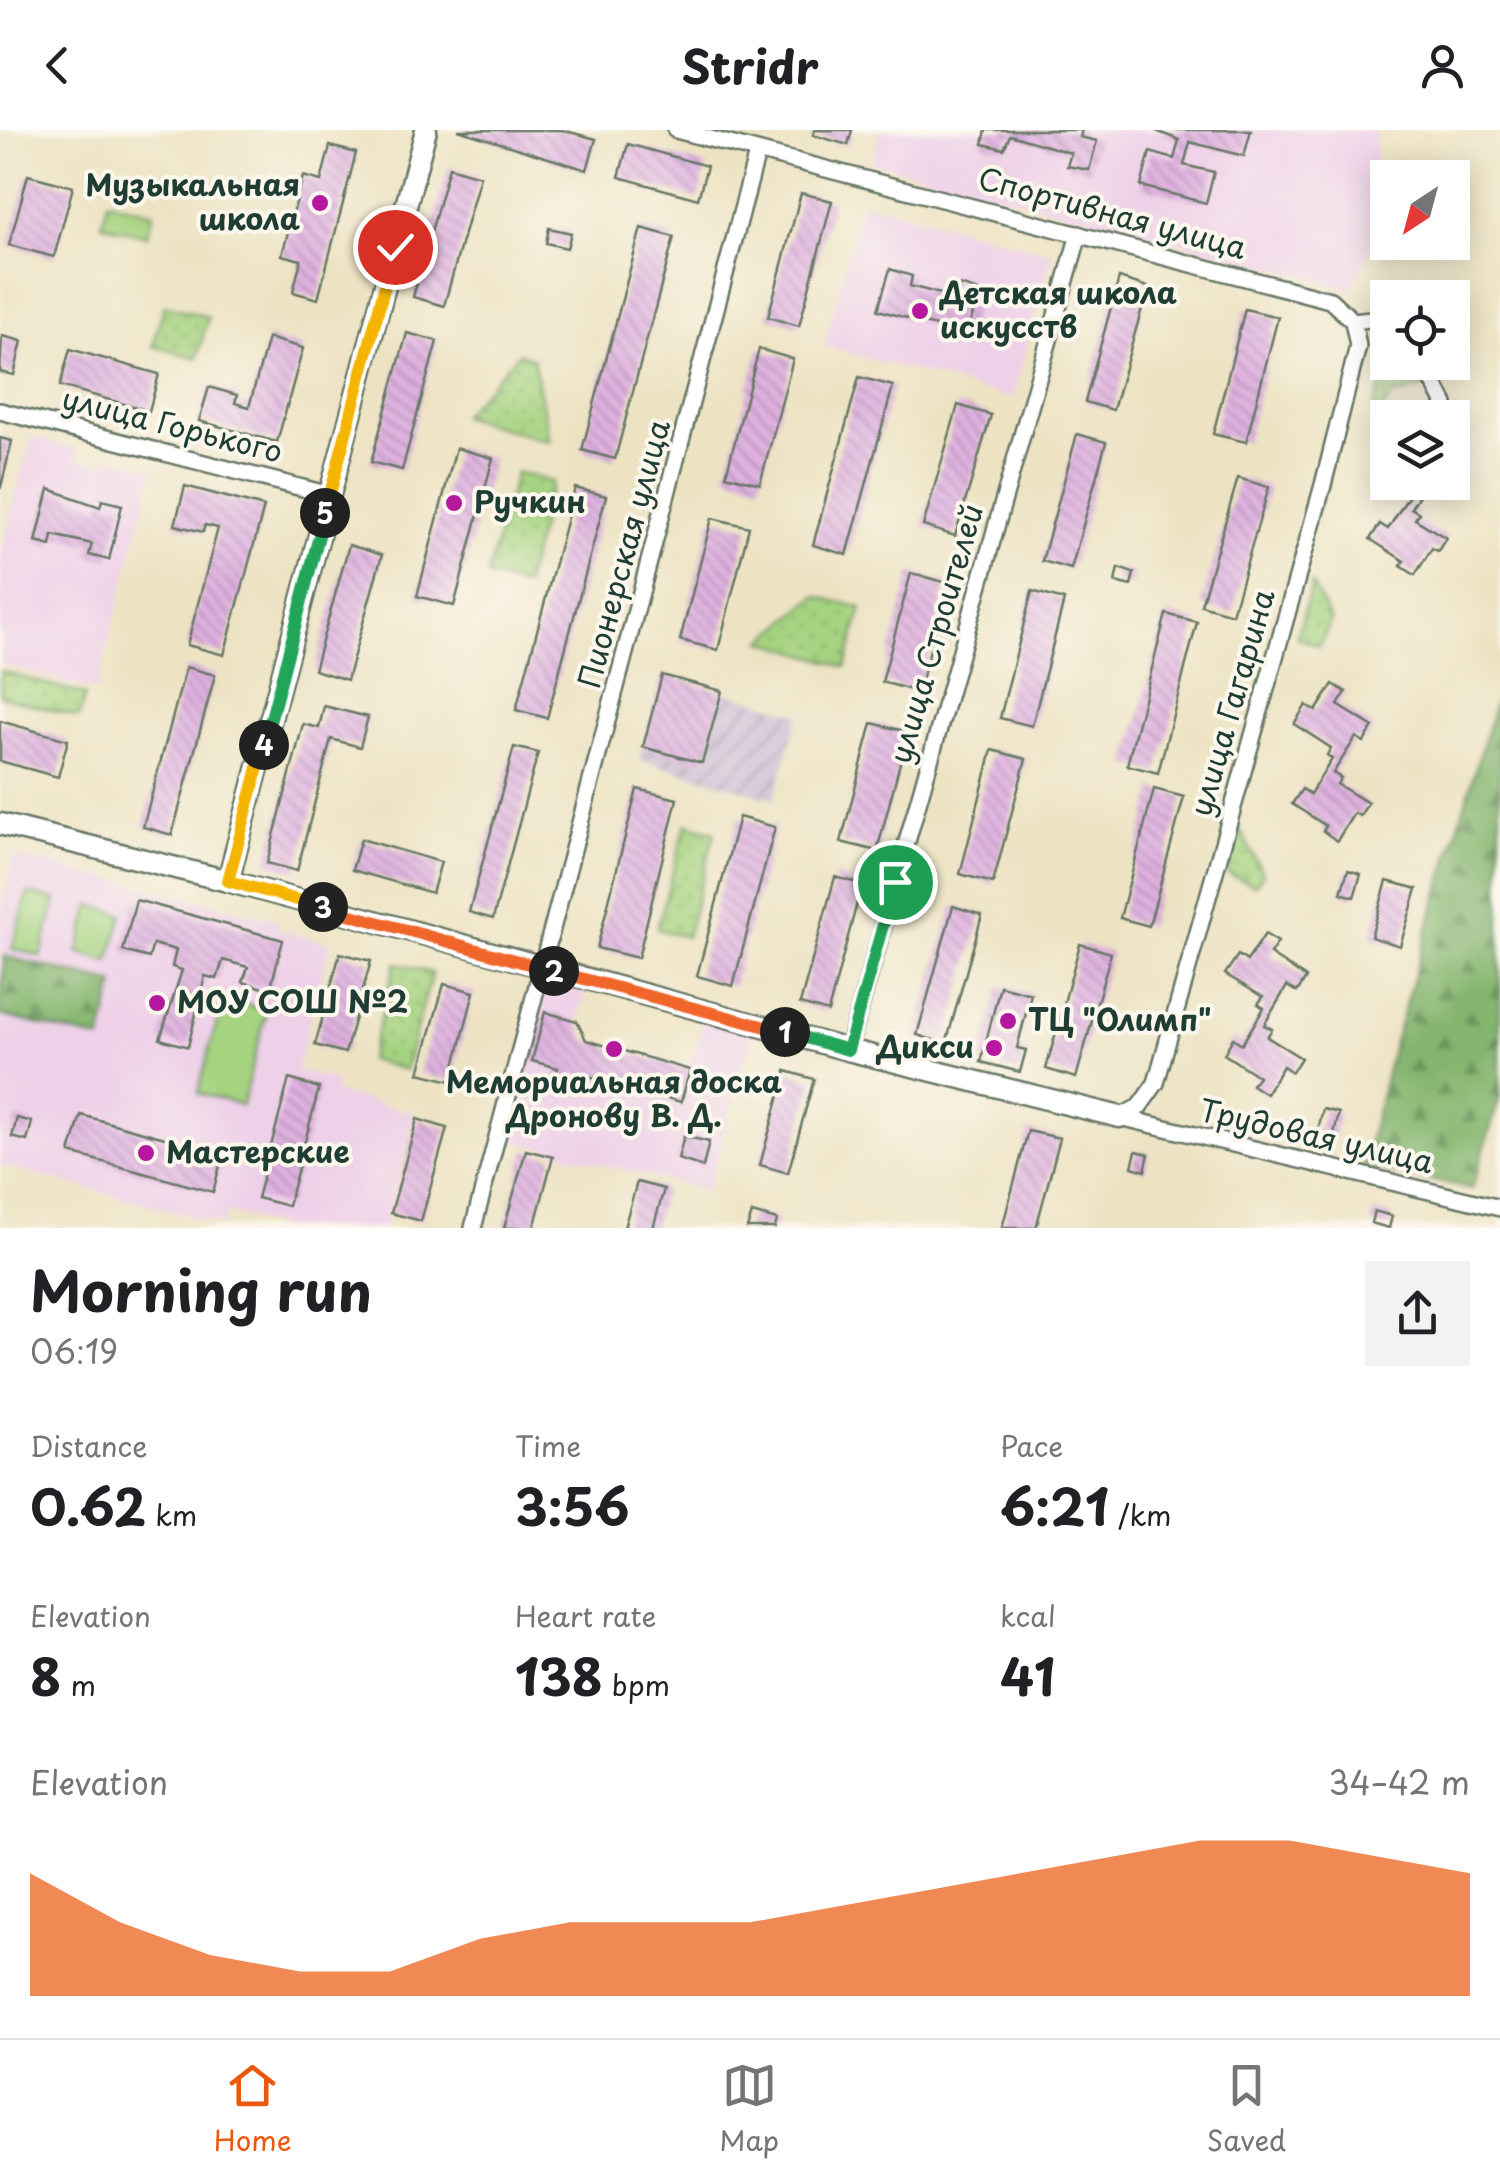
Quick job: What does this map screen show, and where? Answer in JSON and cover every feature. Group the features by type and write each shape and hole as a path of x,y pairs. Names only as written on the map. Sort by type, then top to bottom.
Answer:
{"street":[{"path":"228,881 426,130"},
{"name":"Спортивная улица","path":"676,130 1330,300 1354,321"},
{"name":"Пионерская улица","path":"473,1228 545,968 757,153"},
{"name":"улица Строителей","path":"848,1050 1079,234"},
{"path":"1354,321 1370,319"},
{"name":"улица Гагарина","path":"1120,1117 1139,1106 1156,1083 1328,468 1358,346 1354,321"},
{"name":"улица Горького","path":"0,411 330,495"},
{"path":"0,824 228,881 848,1050 1120,1117"},
{"name":"Трудовая улица","path":"1120,1117 1500,1208"}],"shaded area":[{"path":"880,130 1376,130 1377,160 1370,160 1370,251 1350,288 872,162"},
{"path":"862,202 1053,253 1012,399 824,346"},
{"path":"31,437 78,449 76,458 93,463 107,466 109,457 154,469 96,691 0,664 0,557"},
{"path":"722,691 799,714 774,799 639,759 643,747 702,763"},
{"name":"МОУ СОШ №2","path":"14,856 278,920 277,929 331,943 296,1070 337,1081 334,1092 415,1113 384,1228 284,1228 228,1212 224,1225 0,1165 0,916"},
{"path":"549,975 588,986 577,1021 586,1040 689,1070 704,1018 753,1031 707,1191 503,1138"}],"green space":[{"path":"108,201 153,213 147,236 102,224"},
{"path":"164,305 208,317 197,358 153,346"},
{"path":"519,353 533,358 550,442 461,416"},
{"path":"1383,380 1417,380 1423,388 1389,400 1376,400"},
{"path":"516,472 552,482 524,586 487,576"},
{"path":"1312,584 1331,621 1319,646 1297,637"},
{"path":"816,596 862,608 846,667 763,641"},
{"path":"0,671 85,695 79,717 0,696"},
{"path":"1500,687 1500,1096 1472,1189 1363,1166 1392,1049"},
{"path":"686,824 715,832 686,937 657,929"},
{"path":"1240,830 1263,874 1255,885 1226,873"},
{"path":"28,893 56,900 41,956 12,949"},
{"path":"91,905 123,914 109,962 78,953"},
{"path":"4,956 115,984 101,1040 0,1015"},
{"path":"396,963 432,973 405,1070 369,1060"},
{"path":"223,998 267,1010 242,1105 198,1093"}],"building":[{"path":"458,130 562,130 596,139 587,170"},
{"path":"815,130 852,130 848,145 813,135"},
{"path":"986,130 1082,130 1080,137 1097,141 1089,170 1067,166 1071,153 1010,135 1004,149 983,144"},
{"path":"1154,130 1251,130 1244,156 1190,142 1184,165 1214,172 1206,203 1141,186 1150,152 1174,159 1179,140"},
{"path":"628,144 707,166 698,199 619,177"},
{"name":"Музыкальная школа","path":"330,146 356,153 318,299 293,292 301,260 282,255 303,176 321,181"},
{"path":"449,167 480,176 444,306 413,297"},
{"path":"28,175 73,187 54,257 9,245"},
{"path":"801,193 832,201 799,326 768,317"},
{"path":"549,228 571,233 567,248 546,243"},
{"path":"641,228 674,237 615,459 582,450"},
{"path":"890,269 912,276 910,286 956,298 960,285 979,291 967,335 878,310"},
{"path":"1119,278 1148,287 1113,410 1085,402"},
{"path":"1245,309 1278,317 1246,442 1213,434"},
{"path":"407,333 437,341 402,470 371,462"},
{"path":"2,336 22,341 14,375 0,372"},
{"path":"268,338 303,348 277,442 199,421 209,387 237,395 235,403 249,407"},
{"path":"70,349 159,374 149,411 60,386"},
{"path":"759,349 793,359 760,484 726,475"},
{"path":"859,377 893,386 847,555 813,545"},
{"path":"958,405 991,415 955,536 923,526"},
{"path":"1077,434 1106,442 1071,569 1042,561"},
{"path":"0,438 12,441 1,487 0,486"},
{"path":"456,448 493,458 454,606 417,596"},
{"path":"1238,478 1269,487 1232,614 1201,605"},
{"path":"185,486 264,507 224,655 187,645 218,528 205,525 203,532 175,525"},
{"path":"575,488 606,496 547,718 516,710"},
{"path":"49,489 100,507 102,500 122,505 109,560 89,555 92,544 53,535 51,546 36,542"},
{"path":"1406,500 1416,500 1411,508 1419,513 1415,519 1446,538 1438,551 1432,548 1415,575 1401,566 1404,561 1370,539 1380,524 1388,529"},
{"path":"712,518 749,527 718,650 680,640"},
{"path":"349,545 382,555 347,680 314,670"},
{"path":"1118,568 1134,573 1131,586 1115,582"},
{"path":"911,573 947,583 919,692 882,682"},
{"path":"1032,591 1064,600 1032,726 1000,718"},
{"path":"1166,614 1197,622 1158,773 1127,765"},
{"path":"186,667 215,675 172,835 143,827"},
{"path":"662,675 722,691 702,763 643,747"},
{"path":"1333,684 1346,692 1338,705 1373,727 1364,742 1356,737 1333,773 1341,778 1337,784 1368,803 1360,816 1354,813 1337,841 1323,831 1326,826 1292,804 1302,789 1310,794 1332,759 1327,755 1331,748 1294,724 1306,705 1316,711"},
{"path":"324,706 368,717 360,747 331,739 297,871 267,863 303,724 319,728"},
{"path":"0,721 68,740 58,777 0,761"},
{"path":"872,723 908,732 877,851 841,842"},
{"path":"514,747 538,753 493,919 469,912"},
{"path":"992,750 1026,759 993,883 960,874"},
{"path":"637,789 677,799 638,958 597,948"},
{"path":"1154,789 1184,797 1149,926 1120,918"},
{"path":"739,817 775,827 733,986 697,976"},
{"path":"361,839 441,862 432,893 352,870"},
{"path":"1348,870 1361,874 1354,897 1341,893"},
{"path":"835,877 862,884 828,1012 800,1004"},
{"path":"1387,881 1417,889 1400,946 1371,937"},
{"path":"136,900 283,940 270,990 243,982 248,967 223,960 217,979 205,976 188,1047 160,1039 182,970 172,967 176,950 153,944 149,958 123,951"},
{"path":"953,906 982,915 946,1044 917,1035"},
{"path":"1265,934 1278,942 1270,954 1306,978 1297,992 1287,986 1264,1025 1272,1029 1267,1037 1301,1058 1292,1072 1283,1066 1266,1094 1252,1085 1258,1076 1224,1054 1233,1038 1242,1044 1264,1008 1258,1004 1263,997 1225,974 1238,955 1247,961"},
{"path":"1080,944 1111,953 1076,1078 1046,1069"},
{"path":"340,953 371,961 345,1053 315,1045"},
{"path":"444,984 474,992 451,1081 419,1073"},
{"name":"ТЦ \"Олимп\"","path":"1000,986 1031,994 1017,1048 1026,1050 1020,1072 981,1062"},
{"path":"545,1012 577,1021 586,1040 690,1070 681,1102 577,1073 573,1087 555,1082 558,1068 532,1061"},
{"path":"786,1071 814,1079 788,1173 760,1165"},
{"path":"289,1079 319,1088 288,1206 257,1198"},
{"path":"1323,1109 1339,1113 1333,1138 1317,1134"},
{"name":"Мастерские","path":"81,1115 223,1154 213,1192 70,1153"},
{"path":"17,1118 32,1122 27,1141 12,1137"},
{"path":"417,1119 447,1128 421,1221 391,1213"},
{"path":"1028,1131 1060,1138 1036,1228 1002,1228"},
{"path":"684,1136 709,1142 703,1167 678,1159"},
{"path":"526,1150 553,1157 534,1228 504,1228"},
{"path":"1136,1151 1149,1154 1145,1171 1132,1167"},
{"path":"637,1182 664,1189 653,1228 624,1228"},
{"path":"1374,1211 1392,1216 1389,1228 1371,1223"},
{"path":"752,1213 777,1220 775,1228 747,1228"}],"place":[{"name":"Музыкальная школа","path":"320,203"},
{"name":"Детская школа искусств","path":"920,311"},
{"name":"Ручкин","path":"454,503"},
{"name":"МОУ СОШ №2","path":"157,1003"},
{"name":"ТЦ \"Олимп\"","path":"1008,1021"},
{"name":"Дикси","path":"994,1048"},
{"name":"Мемориальная доска Дронову В. Д.","path":"614,1049"},
{"name":"Мастерские","path":"146,1153"}],"route":[{"path":"395,247 228,881 848,1050 895,882"}]}
